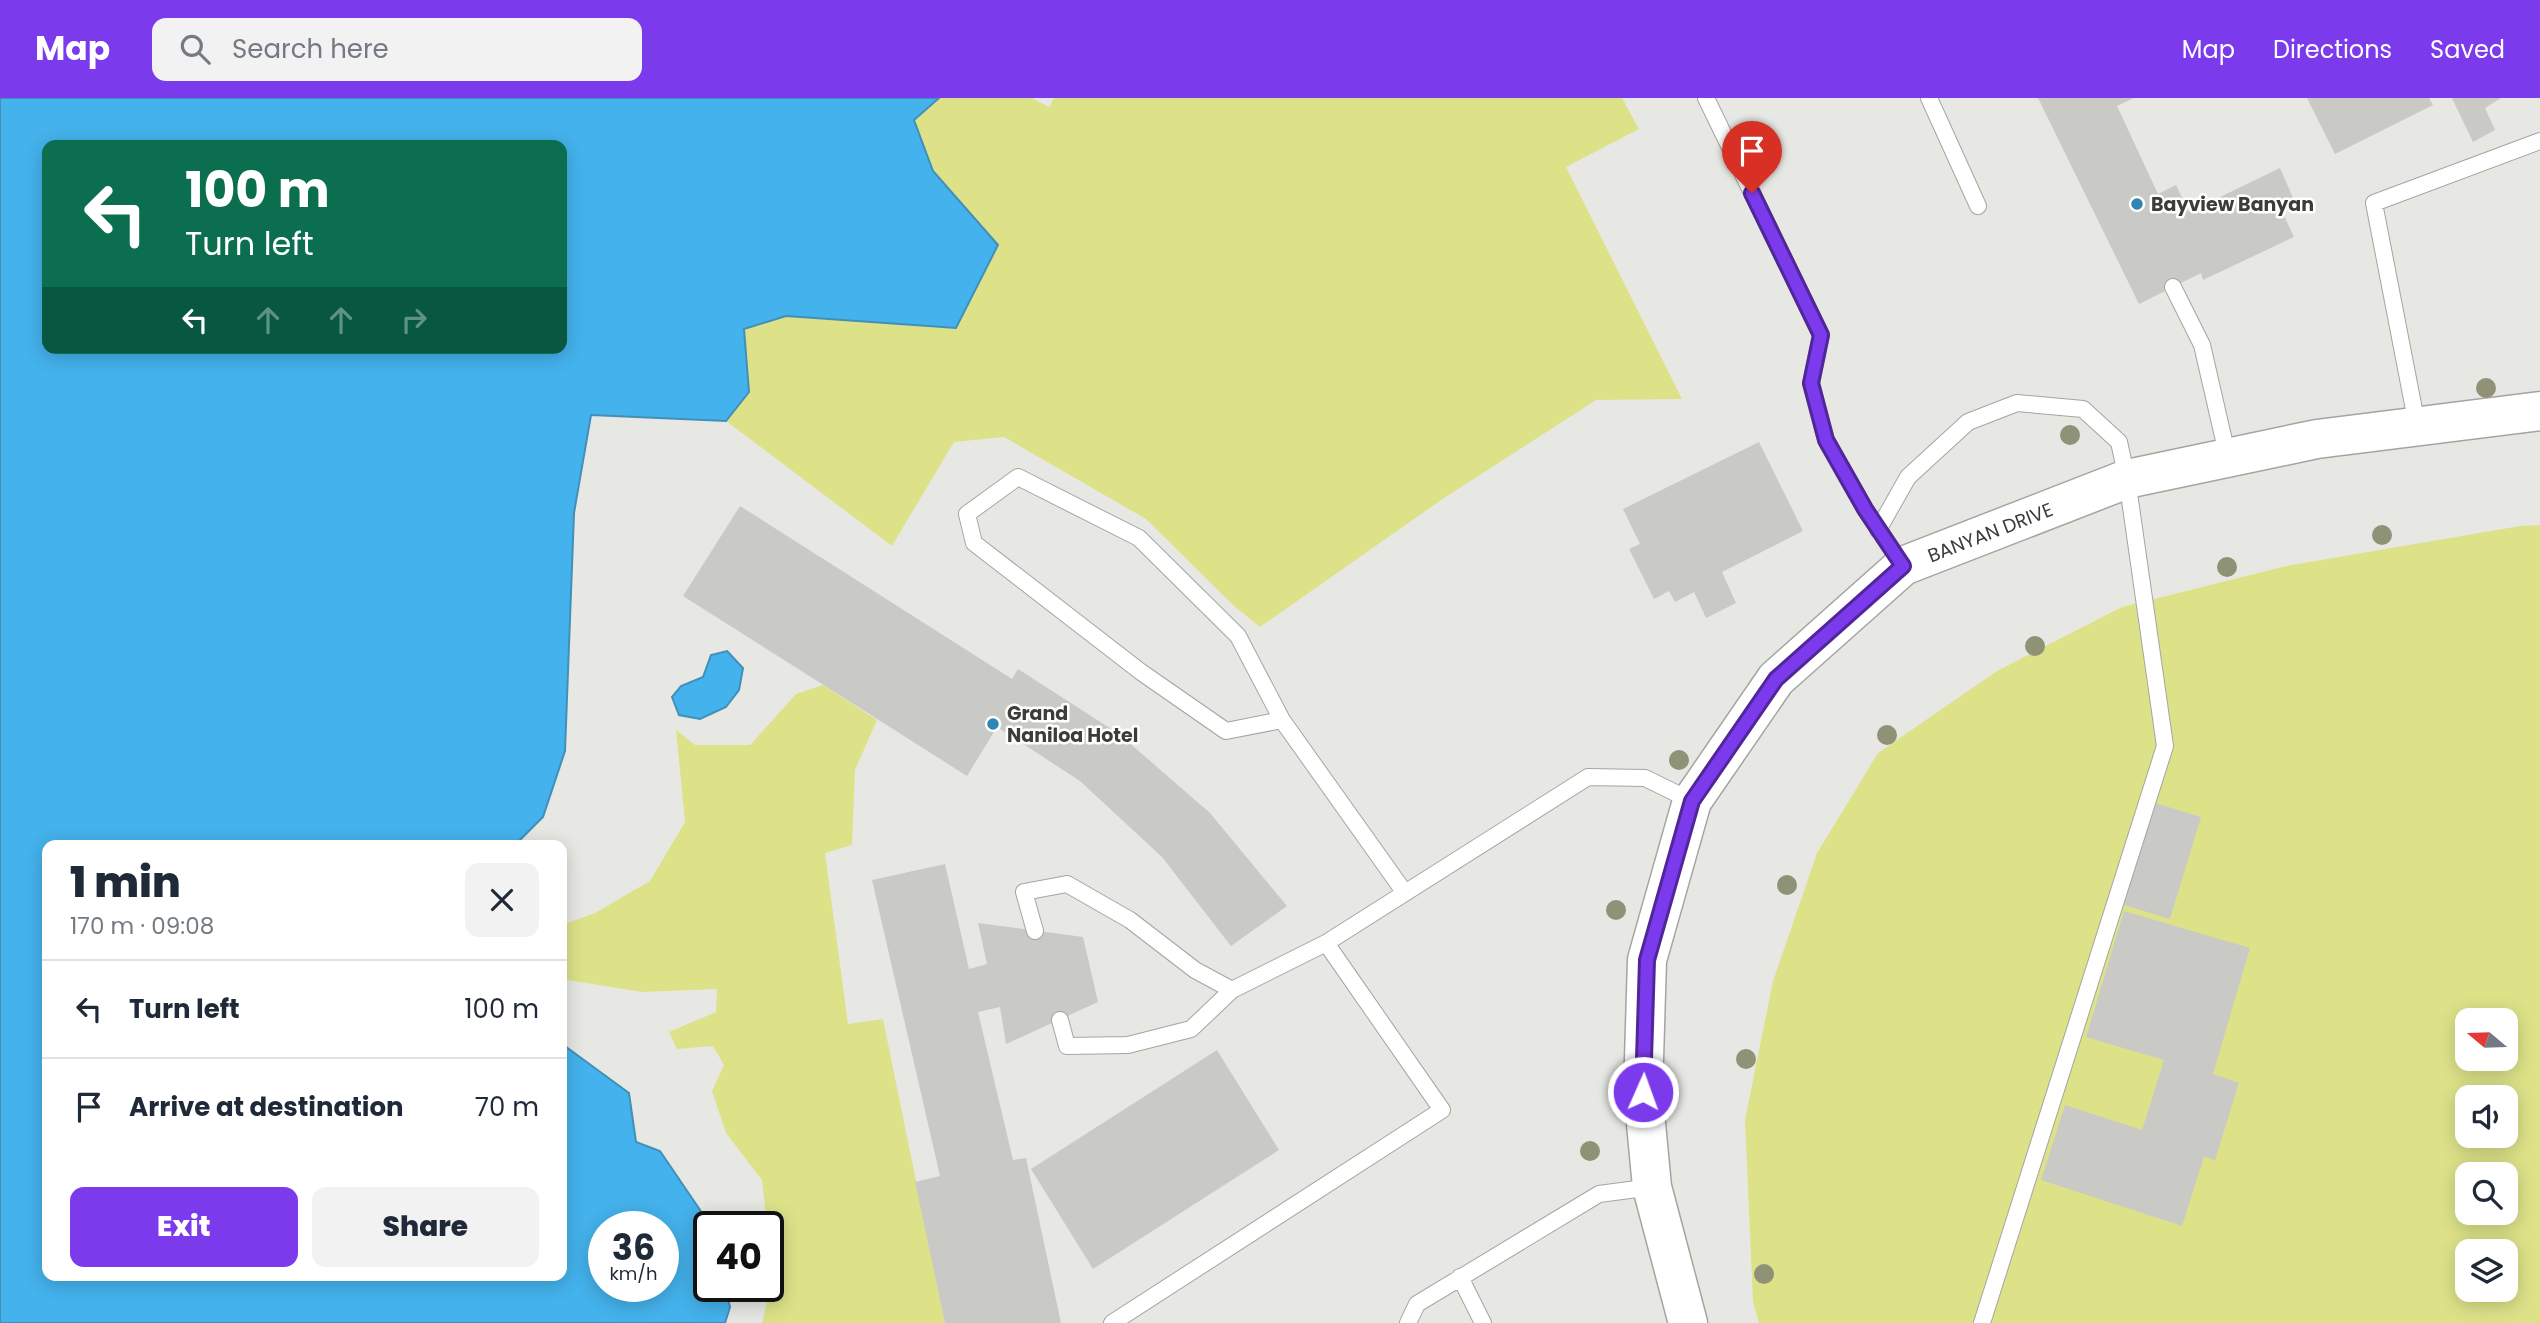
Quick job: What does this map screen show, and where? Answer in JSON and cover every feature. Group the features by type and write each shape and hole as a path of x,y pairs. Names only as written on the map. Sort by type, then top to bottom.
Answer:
{"street":[{"name":"BANYAN DRIVE","path":"1688,1323 1652,1187 1643,1092 1647,960 1692,801 1776,679 1903,566 2127,479 2317,439 2540,411"}],"lane":[{"path":"1706,98 1821,335 1811,383 1826,440 1878,530 1903,566"},
{"path":"1929,98 1978,206"},
{"path":"2417,425 2374,203 2540,141"},
{"path":"2173,287 2202,345 2228,458"},
{"path":"1878,530 1908,477 1968,422 2017,402 2083,409 2119,442 2127,479 2165,746 1982,1323"},
{"path":"1282,720 1226,732 1141,672 974,543 967,514 1018,477 1139,538 1238,636 1282,720 1405,893"},
{"path":"1060,1020 1067,1046 1128,1045 1191,1029 1232,990 1326,943 1588,777 1645,778 1692,801"},
{"path":"1035,930 1024,892 1067,884 1130,920 1195,970 1232,990"},
{"path":"1112,1323 1442,1110 1326,943"},
{"path":"1408,1323 1417,1304 1599,1194 1652,1187"},
{"path":"1460,1278 1483,1323"}],"green space":[{"path":"939,98 1032,98 1049,107 1054,98 1622,98 1639,129 1566,167 1682,399 1596,400 1444,498 1260,627 1233,605 1146,519 1004,437 954,442 892,546 726,421 749,392 744,329 786,316 957,328 998,245 933,171 914,119"},
{"path":"2540,525 2540,1323 1759,1323 1753,1302 1745,1120 1773,981 1817,853 1878,753 1997,671 2122,607 2286,566 2520,526"},
{"path":"823,685 877,720 855,770 852,845 825,853 848,1024 883,1019 945,1323 762,1323 767,1302 784,1302 784,1211 765,1211 762,1180 726,1133 712,1091 724,1065 713,1046 677,1049 669,1032 716,1012 717,989 642,992 567,980 567,923 595,913 650,881 685,822 676,730 695,745 750,745 796,694"}],"water":[{"path":"0,98 939,98 914,120 933,171 998,245 956,328 786,316 744,329 749,392 726,421 591,415 574,513 565,751 543,817 520,840 42,840 42,1281 567,1281 567,1048 629,1093 636,1142 660,1151 701,1211 693,1211 693,1302 729,1302 725,1323 0,1323"},
{"path":"727,651 743,668 739,690 726,707 700,719 679,715 672,697 681,686 703,677 711,655"}],"building":[{"name":"Bayview Banyan","path":"2038,98 2134,98 2117,106 2158,194 2176,185 2189,212 2280,168 2294,200 2280,207 2294,237 2203,280 2201,273 2139,304"},
{"path":"2307,98 2429,98 2433,105 2335,154"},
{"path":"2452,98 2501,98 2485,108 2495,130 2473,142"},
{"path":"1759,442 1803,531 1722,572 1736,603 1706,618 1694,592 1675,602 1669,591 1654,599 1629,549 1640,544 1623,509"},
{"name":"Grand Naniloa Hotel","path":"740,506 1012,679 1018,669 1119,734 1210,813 1287,906 1231,946 1162,857 1080,781 997,727 967,776 683,596"},
{"path":"2152,802 2201,817 2170,919 2121,904"},
{"path":"945,864 969,969 987,964 978,923 1083,937 1098,1002 1006,1044 1000,1007 978,1012 1013,1160 1026,1158 1061,1323 945,1323 915,1182 940,1176 872,880"},
{"path":"2124,911 2250,948 2213,1074 2239,1083 2215,1160 2204,1157 2182,1226 2041,1180 2065,1105 2142,1130 2164,1060 2086,1037"},
{"path":"1217,1050 1279,1150 1093,1269 1031,1169"}],"place":[{"name":"Bayview Banyan","path":"2137,204"},
{"name":"Grand Naniloa Hotel","path":"993,724"}],"route":[{"path":"1643,1092 1647,960 1692,801 1776,679 1903,566 1865,509 1826,440 1811,383 1821,335 1752,193"}]}
